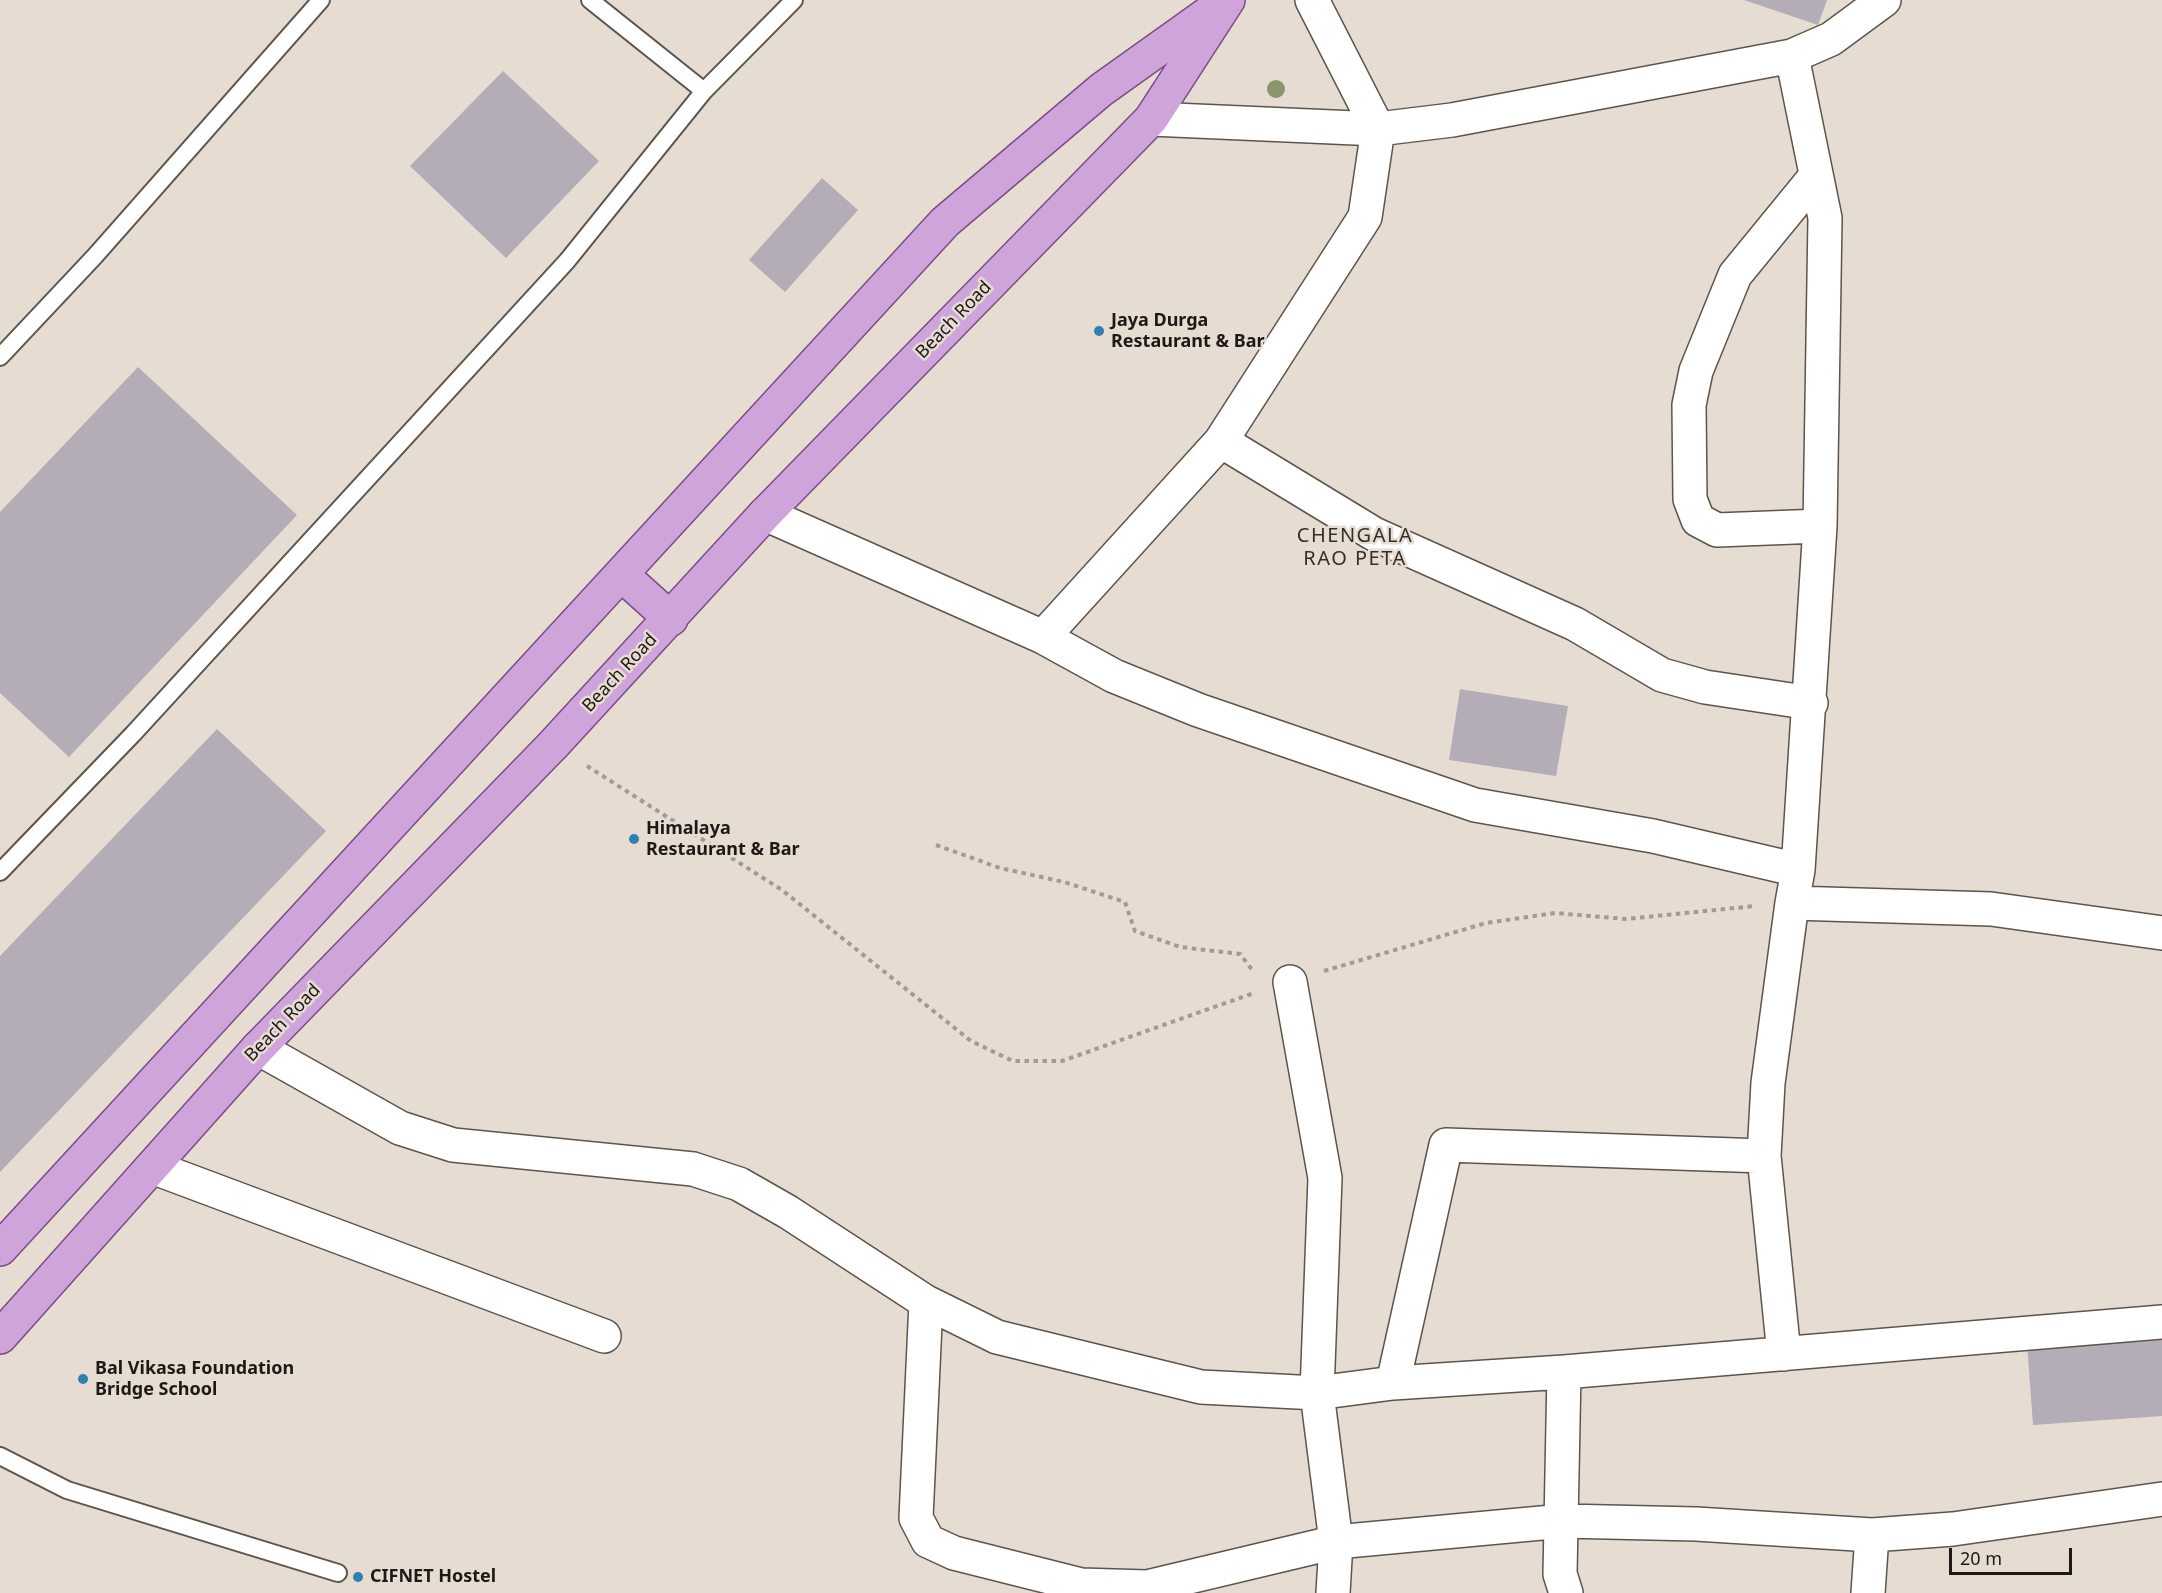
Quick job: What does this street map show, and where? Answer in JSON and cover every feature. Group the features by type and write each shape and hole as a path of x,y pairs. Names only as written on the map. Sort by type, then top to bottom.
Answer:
{"main road":[{"name":"Beach Road","path":"0,1336 258,1048 553,745 765,514 1150,119 1228,0"},
{"name":"Beach Road","path":"0,1249 945,222 1101,90 1228,0"},
{"path":"621,574 671,619"}],"street":[{"path":"1044,637 1221,441 1365,217 1378,129 1312,0"},
{"path":"1150,119 1378,129 1452,120 1792,56 1831,39 1884,0"},
{"path":"1784,1354 1764,1156 1768,1083 1798,870 1811,703 1820,526 1825,218 1792,56"},
{"path":"1816,176 1735,275 1730,286 1694,382 1689,405 1690,499 1698,520 1717,530 1820,526"},
{"path":"1221,441 1374,534 1575,624 1662,675 1705,687 1811,703"},
{"path":"765,514 1044,637 1114,676 1198,710 1475,805 1653,836 1798,870"},
{"path":"1792,903 1991,909 2162,933"},
{"path":"1278,985 1325,1178 1317,1393 1336,1542 1333,1593"},
{"path":"258,1048 400,1128 453,1145 693,1169 739,1184 788,1212 926,1302 997,1337 1202,1388 1317,1393 1393,1383 1564,1372 2162,1322"},
{"path":"1393,1383 1446,1145 1764,1156"},
{"path":"152,1167 604,1336"},
{"path":"926,1302 916,1518 928,1541 954,1553 1081,1585 1146,1590 1336,1542 1563,1521 1696,1524 1872,1535 1953,1529 2162,1499"},
{"path":"1564,1372 1563,1521 1560,1574 1566,1593"},
{"path":"1868,1593 1872,1535"}],"lane":[{"path":"0,357 95,256 321,0"},
{"path":"590,0 704,91"},
{"path":"0,872 133,734 559,270 704,91 794,0"},
{"path":"0,1456 67,1490 339,1573"}],"path":[{"path":"553,745 782,890 971,1041 1013,1062 1062,1061 1278,985 1486,923 1555,913 1626,919 1792,903"},
{"path":"936,844 1000,868 1064,882 1125,903 1135,931 1180,947 1240,954 1278,985"}],"building":[{"path":"1744,0 1827,0 1818,25"},
{"path":"503,71 599,161 506,258 410,166"},
{"path":"822,178 858,210 785,292 749,260"},
{"path":"138,367 297,515 69,757 0,693 0,512"},
{"path":"1460,689 1568,706 1556,776 1449,760"},
{"path":"217,729 326,831 0,1172 0,956"},
{"path":"2162,1333 2162,1416 2033,1425 2027,1343"}],"place":[{"name":"Jaya Durga Restaurant & Bar","path":"1099,331"},
{"name":"Himalaya Restaurant & Bar","path":"634,839"},
{"name":"Bal Vikasa Foundation Bridge School","path":"83,1379"},
{"name":"CIFNET Hostel","path":"358,1577"}],"district":[{"name":"CHENGALA RAO PETA","path":"1355,548"}]}
